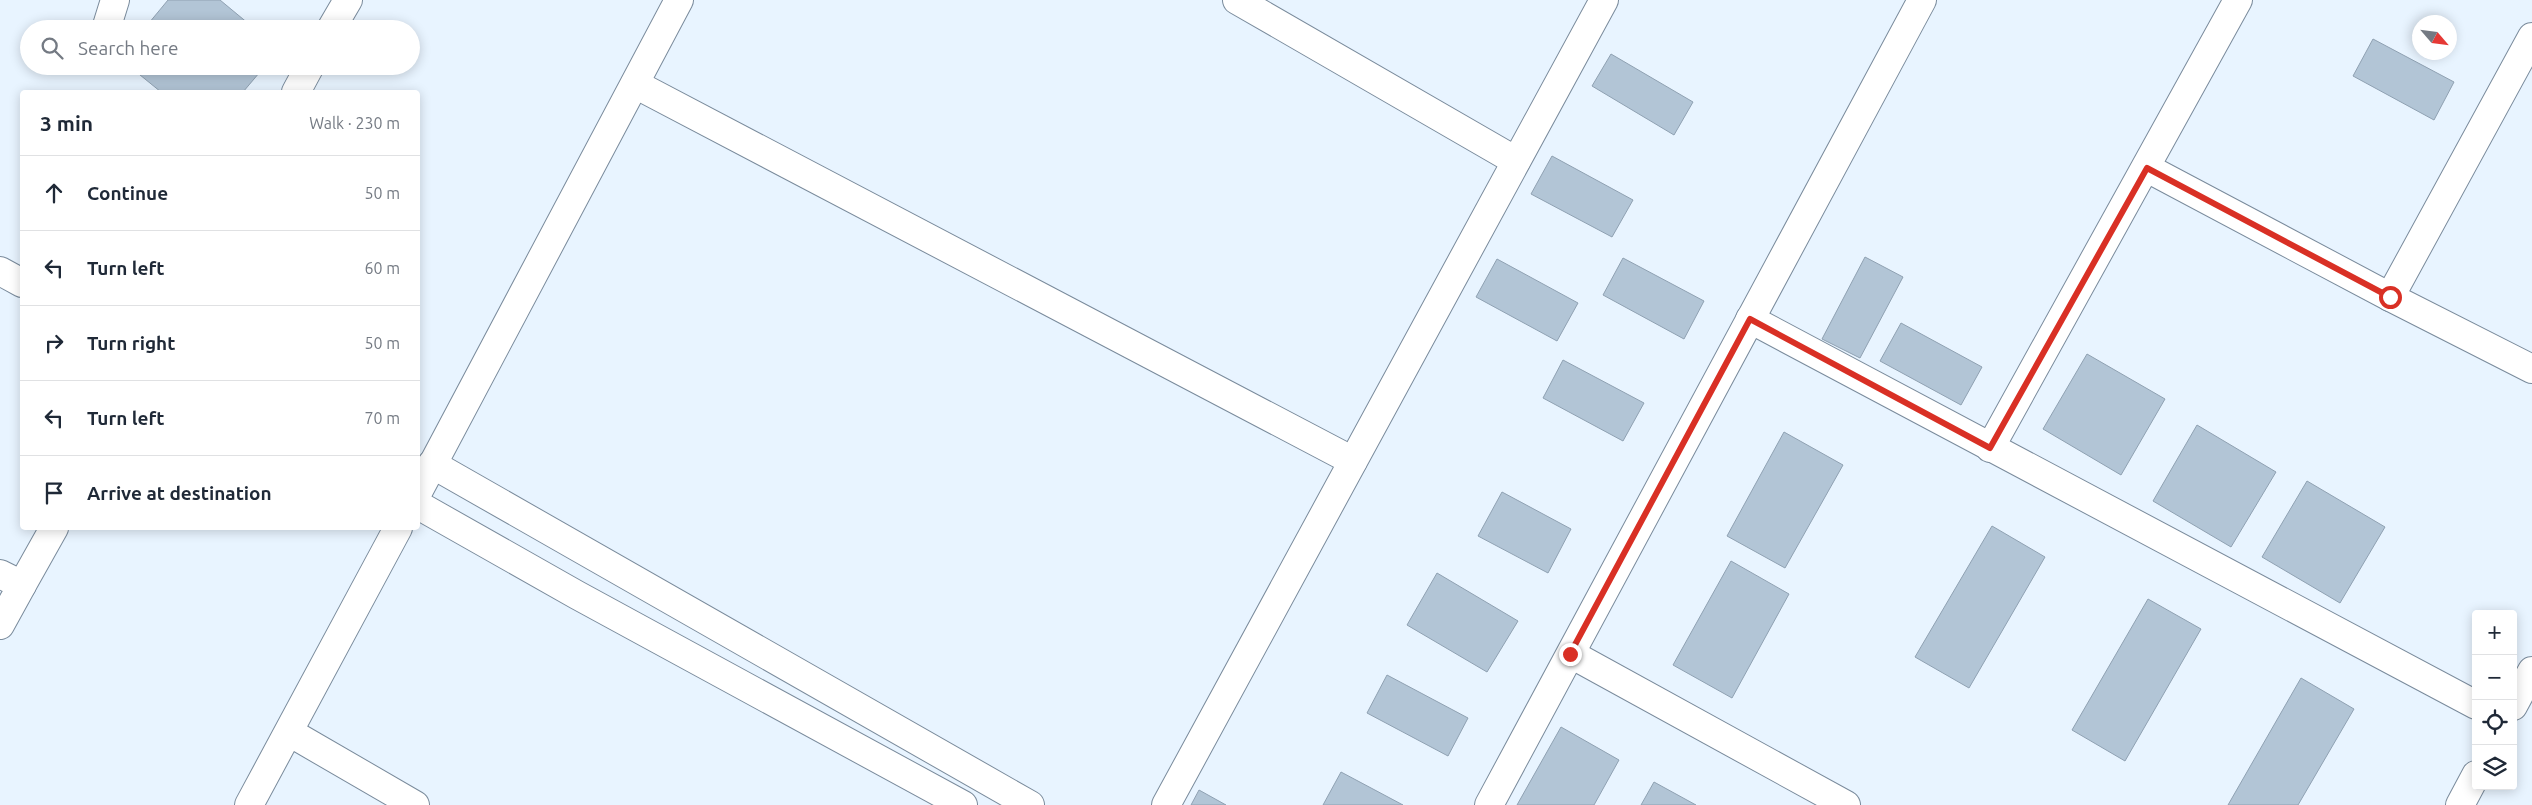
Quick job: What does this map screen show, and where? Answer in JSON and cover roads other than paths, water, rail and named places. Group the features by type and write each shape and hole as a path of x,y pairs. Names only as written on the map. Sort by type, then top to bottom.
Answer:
{"street":[{"path":"109,20 115,0"},
{"path":"337,20 348,0"},
{"path":"420,488 679,0"},
{"path":"1237,0 1516,160"},
{"path":"1166,805 1604,0"},
{"path":"1489,805 1922,0"},
{"path":"1990,448 2147,168 2238,0"},
{"path":"2390,297 2532,39"},
{"path":"297,90 305,75"},
{"path":"634,84 1353,461"},
{"path":"2147,168 2390,297 2532,369"},
{"path":"0,271 20,282"},
{"path":"1750,319 2472,704"},
{"path":"432,464 1016,802"},
{"path":"420,506 576,595 963,805"},
{"path":"0,625 11,580 52,530"},
{"path":"249,805 397,530"},
{"path":"1570,654 1846,805"},
{"path":"2516,700 2532,671"},
{"path":"289,732 399,801"},
{"path":"2460,805 2472,782"}]}
